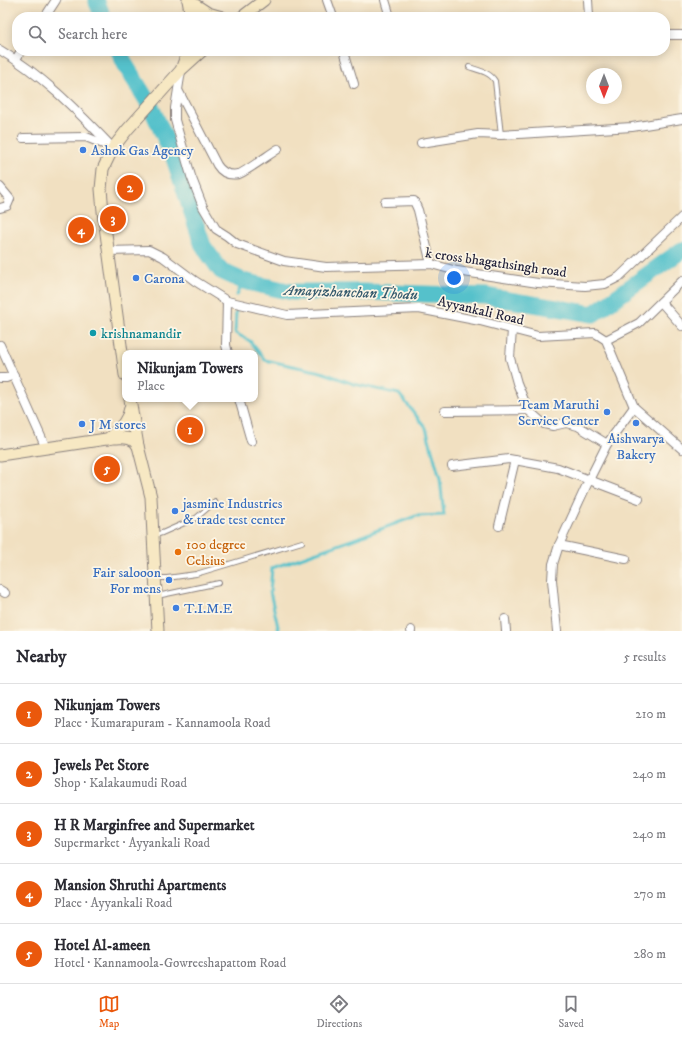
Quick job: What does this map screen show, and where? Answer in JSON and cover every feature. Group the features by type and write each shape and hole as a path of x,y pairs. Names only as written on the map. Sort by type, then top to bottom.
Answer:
{"main road":[{"path":"188,0 189,12"},
{"path":"188,0 208,12"},
{"path":"248,12 264,0"},
{"path":"122,353 101,189 104,169 114,148 127,130 175,86 186,56"},
{"path":"181,70 196,56"},
{"path":"108,439 125,423 129,416 131,402"},
{"path":"131,402 138,446 151,497 158,631"},
{"path":"0,455 108,439 132,439 135,440 138,446"}],"street":[{"path":"48,12 56,0"},
{"path":"327,0 331,12"},
{"path":"385,0 389,12"},
{"path":"588,0 588,12"},
{"path":"670,35 682,34"},
{"path":"0,50 16,60 63,97 114,148"},
{"path":"16,60 18,56"},
{"path":"346,56 354,84"},
{"path":"175,86 221,172 227,174 240,174 278,149"},
{"name":"k cross bhagathsingh road","path":"175,86 175,120 191,176 203,207 216,229 238,244 284,261 326,267 431,264 457,271 538,283 585,286 605,284 618,277 682,217"},
{"path":"421,143 478,134 501,135 632,127 682,119"},
{"path":"23,138 86,138 114,148"},
{"path":"0,186 10,199 7,206 0,208"},
{"path":"385,202 414,201 418,210 431,264"},
{"name":"Ayyankali Road","path":"108,251 149,250 163,257 194,281 227,301 288,315 419,309 480,321 538,336 595,333 606,340"},
{"path":"682,281 639,323 606,340 634,407 682,449"},
{"path":"227,301 226,345 227,350"},
{"path":"661,302 682,326"},
{"path":"512,330 510,358 517,383 528,410 544,424 553,426 566,423 578,426 607,444"},
{"path":"0,345 46,448"},
{"path":"0,378 6,378 14,375"},
{"path":"240,402 251,441"},
{"path":"557,631 552,580 553,564 559,545 588,480 607,444 634,407"},
{"path":"445,411 528,410"},
{"path":"452,466 509,459 515,460 558,468 640,499"},
{"path":"499,526 515,460"},
{"path":"559,545 626,559"},
{"path":"505,619 506,631"}],"lane":[{"path":"469,67 493,77 495,81 501,135"},
{"path":"152,535 162,533 196,518 214,502"},
{"path":"155,578 196,574 302,542"},
{"path":"156,596 219,583"}],"waterway":[{"name":"Amayizhanchan Thodu","path":"96,0 101,12"},
{"name":"Amayizhanchan Thodu","path":"121,56 151,107 174,158 203,246 221,271 243,281 292,292 365,292 485,296 593,314 682,250"},
{"path":"237,295 243,281"},
{"path":"236,312 235,333 250,341 257,350"},
{"path":"258,351 265,360 321,372 354,384 399,394 426,428 440,479 444,515 416,516 272,568 270,592 279,631"}],"place":[{"name":"Ashok Gas Agency","path":"83,150"},
{"name":"Jewels Pet Store","path":"130,188"},
{"name":"H R Marginfree and Supermarket","path":"113,219"},
{"name":"Mansion Shruthi Apartments","path":"81,230"},
{"name":"Carona","path":"136,278"},
{"name":"krishnamandir","path":"93,333"},
{"name":"Team Maruthi Service Center","path":"607,412"},
{"name":"Aishwarya Bakery","path":"636,423"},
{"name":"J M stores","path":"82,424"},
{"name":"Nikunjam Towers","path":"190,430"},
{"name":"Hotel Al-ameen","path":"107,469"},
{"name":"jasmine Industries & trade test center","path":"175,511"},
{"name":"100 degree Celsius","path":"178,552"},
{"name":"Fair salooon For mens","path":"169,580"},
{"name":"T.I.M.E","path":"176,608"}]}
